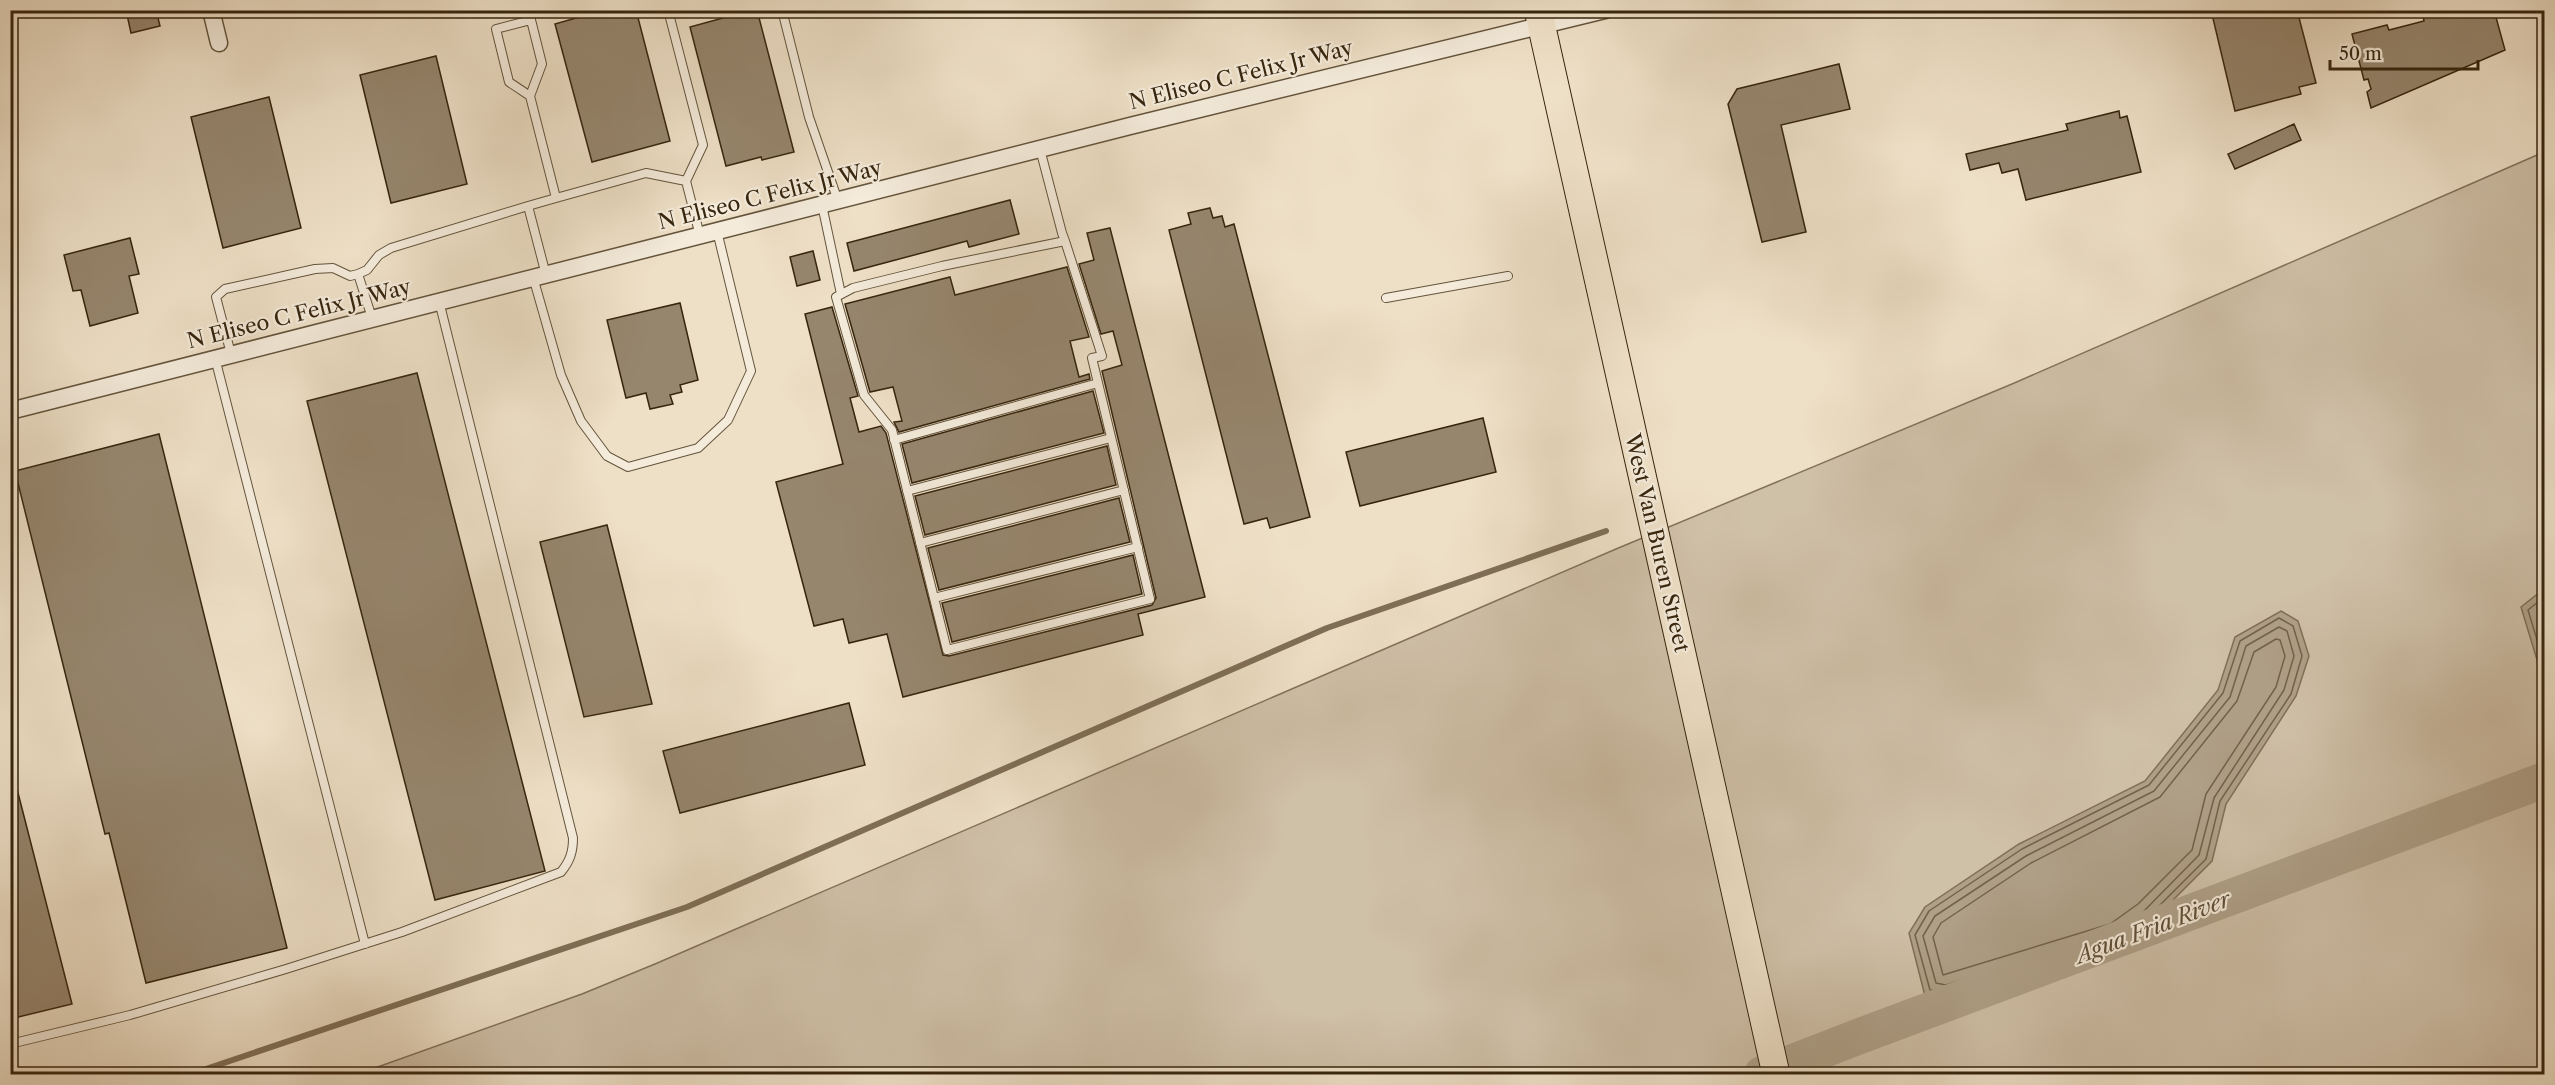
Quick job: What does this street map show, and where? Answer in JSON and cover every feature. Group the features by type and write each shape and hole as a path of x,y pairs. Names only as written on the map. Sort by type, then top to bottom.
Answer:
{"main road":[{"name":"West Van Buren Street","path":"1540,18 1776,1074"}],"street":[{"path":"212,10 219,43"},
{"name":"N Eliseo C Felix Jr Way","path":"10,411 1390,61 1540,18 1605,10"}],"lane":[{"path":"668,10 702,144 686,181 700,236"},
{"path":"782,10 830,203 842,294"},
{"path":"530,96 509,82 496,28 531,20 542,64 530,96 556,198"},
{"path":"1040,149 1065,241 1102,356 1092,358 1150,599 947,650 892,430 864,395 836,297 853,288 942,266 1065,241"},
{"path":"231,354 216,297 225,290 315,269 333,268 350,276 358,274 367,270 379,255 391,248 646,173 686,181"},
{"path":"528,206 561,375 581,422 607,456 628,467 698,448 728,420 751,371 717,231"},
{"path":"358,274 372,318"},
{"path":"1386,297 1508,276"},
{"path":"10,1044 141,1012 365,944 561,872 569,863 573,851 573,838 439,301"},
{"path":"214,358 365,944"},
{"path":"894,440 1098,383"},
{"path":"907,491 1111,438"},
{"path":"920,543 1124,490"},
{"path":"934,598 1138,547"}],"shaded area":[{"path":"2544,152 2544,1074 358,1074 582,994 655,964 1616,549 2012,384"}],"water":[{"path":"2544,589 2544,683 2521,607"},
{"path":"2281,611 2298,621 2309,656 2296,696 2226,804 2212,861 2152,921 2121,944 1947,998 1925,996 1909,933 1925,907 2019,844 2145,781 2218,690 2235,637"}],"building":[{"path":"126,10 156,10 160,26 131,33"},
{"path":"589,10 636,10 670,141 592,162 555,24 590,14"},
{"path":"757,10 794,152 726,166 690,27"},
{"path":"2211,10 2297,10 2316,83 2299,87 2301,94 2235,111"},
{"path":"2422,10 2494,10 2505,50 2371,108 2367,92 2371,89 2368,79 2364,80 2352,34 2387,25 2389,30 2424,21"},
{"path":"436,56 467,184 391,203 360,75"},
{"path":"1839,64 1850,109 1781,125 1806,232 1762,242 1728,104 1737,89"},
{"path":"269,97 301,228 223,248 191,117"},
{"path":"2119,111 2120,118 2127,116 2141,172 2026,200 2018,169 2002,173 1999,163 1970,170 1966,154 2068,130 2066,124"},
{"path":"2294,124 2301,140 2235,169 2228,154"},
{"path":"1010,200 1019,234 969,247 967,241 854,271 847,243"},
{"path":"1210,208 1213,218 1222,216 1225,227 1234,224 1310,517 1270,528 1267,518 1244,524 1169,230 1191,224 1188,213"},
{"path":"1110,228 1205,597 1138,614 1143,635 903,697 887,634 849,643 843,619 814,626 776,482 843,464 805,314 832,307 858,396 850,398 859,432 881,426 886,433 943,655 949,656 1152,605 1156,598 1102,371 1122,365 1113,331 1101,334 1079,264 1094,260 1087,233"},
{"path":"130,238 139,274 129,276 138,313 90,326 81,290 73,291 64,255"},
{"path":"813,251 820,280 797,286 790,257"},
{"path":"1067,267 1089,337 1070,341 1079,377 1089,374 1090,379 899,432 894,422 902,421 893,387 870,392 845,304 950,277 955,295"},
{"path":"680,303 698,380 680,385 682,392 670,395 673,404 650,409 646,393 626,398 607,320"},
{"path":"417,373 545,871 435,900 307,401"},
{"path":"1093,391 1104,433 912,483 902,444"},
{"path":"1483,418 1496,472 1360,506 1346,452"},
{"path":"159,434 287,948 146,983 109,833 105,834 15,471"},
{"path":"1107,446 1116,485 925,535 915,496"},
{"path":"1119,498 1130,542 939,590 928,548"},
{"path":"607,525 652,704 584,717 540,542"},
{"path":"1133,555 1142,594 952,642 942,603"},
{"path":"849,703 865,765 680,813 663,751"},
{"path":"16,785 72,1004 10,1019 10,786"}],"waterway":[{"path":"191,1074 687,907 1327,628 1606,531"},
{"name":"Agua Fria River","path":"1762,1074 2544,780"}]}
